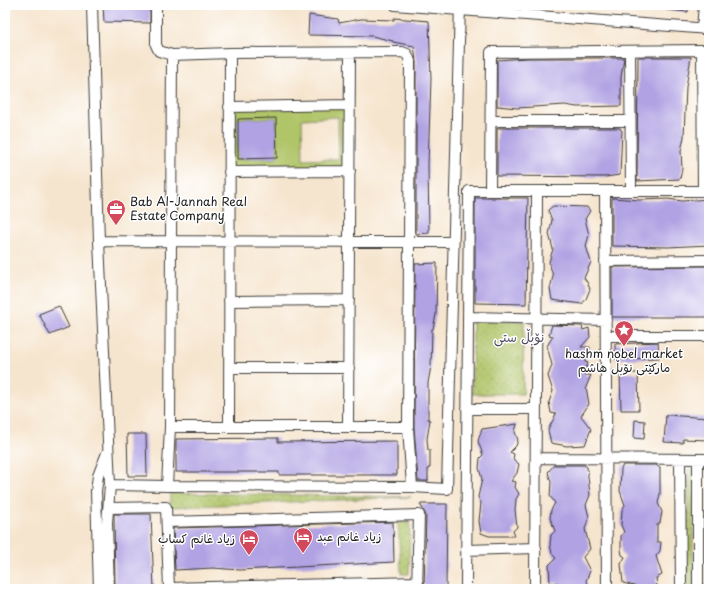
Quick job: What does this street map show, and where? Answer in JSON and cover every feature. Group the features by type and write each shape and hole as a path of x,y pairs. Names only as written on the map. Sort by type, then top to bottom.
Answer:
{"street":[{"path":"92,5 99,240 110,485 107,523 109,589"},
{"path":"156,5 156,45 159,51 172,55 230,53 402,52 407,54 410,61 408,427 412,487"},
{"path":"395,5 460,7 706,29 704,5"},
{"path":"110,485 412,487 447,489 452,242 460,7"},
{"path":"630,50 631,191"},
{"path":"466,589 469,191 490,191 537,191 605,191 631,191 706,191 702,50 491,52 490,191"},
{"path":"229,427 228,241 230,53"},
{"path":"348,427 350,53"},
{"path":"168,486 170,427 172,55"},
{"path":"229,107 349,104"},
{"path":"491,121 630,121"},
{"path":"229,172 350,171"},
{"path":"535,589 537,191"},
{"path":"605,191 607,589"},
{"path":"99,240 452,242"},
{"path":"605,261 709,260"},
{"path":"229,301 349,300"},
{"path":"468,317 606,320"},
{"path":"606,336 709,336"},
{"path":"229,368 349,368"},
{"path":"467,409 536,409"},
{"path":"170,427 408,427"},
{"path":"99,589 96,491 98,476 108,447"},
{"path":"536,458 709,459"},
{"path":"680,459 681,589"},
{"path":"698,459 698,589"},
{"path":"109,508 166,507 169,588 418,585 419,515 167,522"},
{"path":"466,550 536,548"}],"green space":[{"path":"349,105 350,171 229,172 229,107","holes":["338,117 339,159 303,160 302,119","276,118 277,158 238,159 238,119"]},
{"path":"473,321 524,321 523,394 472,394"},
{"path":"688,469 693,469 693,589 687,589"},
{"path":"170,493 411,497 170,507"},
{"path":"398,522 410,522 409,574 401,574"}],"building":[{"path":"103,5 150,5 150,23 104,22"},
{"path":"666,5 688,5 688,12 666,10"},
{"path":"309,15 338,19 339,23 361,19 394,20 394,18 429,21 431,79 428,164 429,233 416,234 416,61 414,46 372,36 308,35"},
{"path":"638,57 691,57 686,87 684,137 681,151 682,169 680,179 637,181"},
{"path":"528,58 624,58 621,77 621,106 577,107 565,105 517,108 497,106 497,60"},
{"path":"276,118 277,158 238,159 238,119"},
{"path":"497,128 620,128 622,131 620,175 605,177 497,176"},
{"path":"475,198 528,198 526,304 475,303"},
{"path":"612,198 639,200 668,199 682,201 709,199 709,245 668,247 612,246"},
{"path":"553,206 587,207 590,211 585,219 589,235 586,246 591,262 584,278 590,289 582,304 552,300 550,289 553,276 549,262 553,249 549,234 552,220 548,210"},
{"path":"437,263 436,314 432,329 431,366 428,383 428,419 430,420 427,439 428,450 430,450 430,468 428,468 428,481 418,481 414,427 415,264"},
{"path":"709,266 709,317 612,317 612,267"},
{"path":"59,306 69,327 50,335 39,314"},
{"path":"552,325 582,326 583,330 589,328 590,337 581,347 590,347 585,362 588,363 584,375 591,375 586,387 589,404 581,416 591,429 585,445 567,446 551,443 548,430 556,414 551,413 549,402 553,391 548,376 552,365 547,346 553,336 549,335"},
{"path":"658,342 659,358 615,359 615,344"},
{"path":"620,373 638,373 639,410 621,410"},
{"path":"666,415 709,418 709,440 683,439 683,443 664,442"},
{"path":"635,420 645,421 644,439 634,438"},
{"path":"517,424 515,432 518,440 516,446 510,452 514,454 513,459 519,464 517,473 511,481 516,482 515,487 519,494 516,499 515,510 517,527 513,531 515,536 489,536 481,533 479,521 481,503 478,497 482,479 479,468 480,458 483,455 478,441 482,429"},
{"path":"127,434 146,434 147,476 128,476"},
{"path":"278,438 278,442 397,441 397,475 279,475 279,472 176,472 176,439"},
{"path":"554,465 584,465 587,467 590,495 586,505 589,517 585,529 590,549 583,557 590,571 586,581 588,586 559,588 558,583 550,583 549,565 556,558 552,554 550,544 551,535 555,531 550,518 551,510 555,503 550,496 551,482 548,472"},
{"path":"623,465 656,465 660,468 660,494 658,503 662,512 660,523 657,525 657,542 661,542 660,551 656,556 662,575 656,578 657,586 638,587 623,583 621,564 625,557 622,555 621,550 621,536 624,532 621,525 622,510 625,505 620,491 621,469"},
{"path":"420,504 447,504 446,589 424,589 426,515"},
{"path":"114,514 151,514 154,589 115,589"},
{"path":"393,522 394,562 240,570 213,568 175,570 173,528"}],"place":[{"name":"Bab Al-Jannah Real Estate Company","path":"116,226"},
{"name":"hashm nobel market مارکێتی نۆبڵ هاشم","path":"624,347"},
{"name":"زياد غانم عبد","path":"303,554"},
{"name":"زياد غانم كساب","path":"249,556"}],"district":[{"name":"نۆبڵ ستی","path":"519,337"}]}
